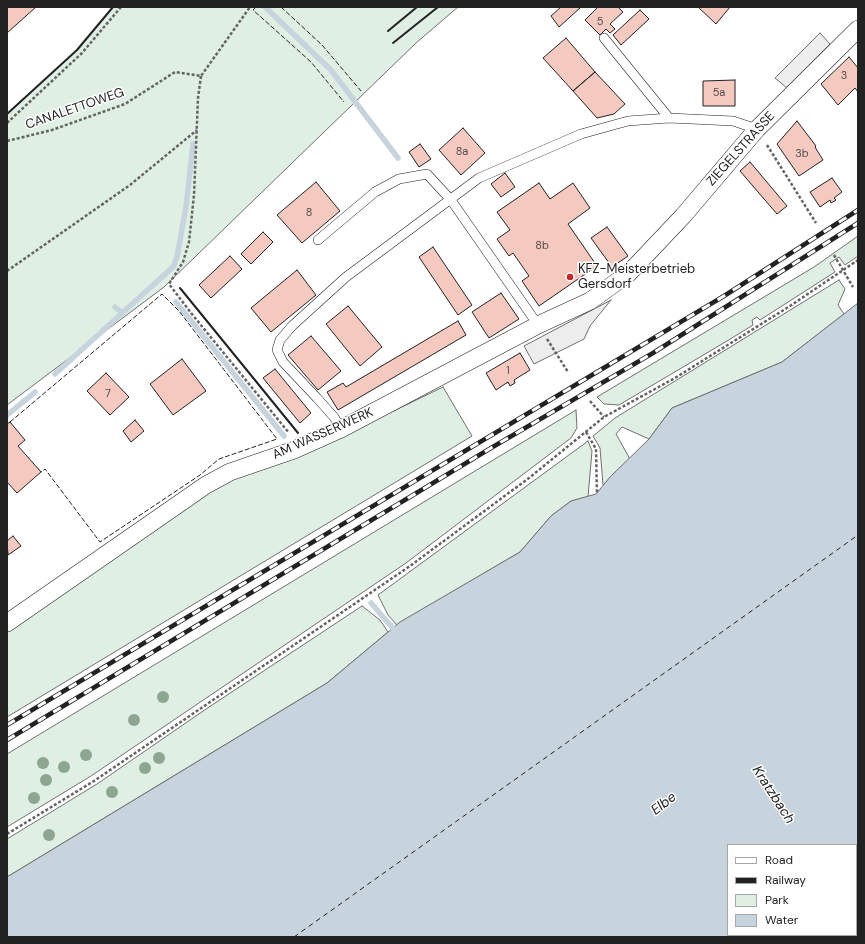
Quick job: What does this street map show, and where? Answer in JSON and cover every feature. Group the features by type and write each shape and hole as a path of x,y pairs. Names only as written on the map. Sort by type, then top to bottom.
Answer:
{"street":[{"name":"ZIEGELSTRASSE","path":"629,273 683,216 757,129 858,29"},
{"name":"AM WASSERWERK","path":"7,623 206,485 230,472 294,450 341,429 538,325 590,301 629,273"}],"lane":[{"path":"604,38 669,118"},
{"path":"341,429 317,398 283,362 277,350 280,340 292,326 346,277 479,178 581,134 628,121 669,118 733,120 757,129"},
{"path":"318,240 374,192 400,179 427,174 451,200 538,325"}],"path":[{"path":"7,123 82,53 121,7"},
{"path":"250,7 201,76 196,130 194,195 189,242 183,262 169,284 290,434 294,450"},
{"name":"CANALETTOWEG","path":"7,141 52,130 126,104 176,72 201,76"},
{"path":"757,129 816,223"},
{"path":"7,271 130,185 196,130"},
{"path":"834,255 853,287"},
{"path":"7,834 94,781 410,566 529,478 604,417 675,378 858,260"},
{"path":"538,325 568,372"},
{"path":"590,401 604,417"},
{"path":"586,432 596,449 596,494"}],"green space":[{"path":"113,7 458,7 416,43 164,287 7,405 7,114 77,50"},
{"path":"858,236 858,256 845,265 839,257 830,263 835,272 760,320 757,317 752,320 753,325 619,405 604,404 597,397 814,267"},
{"path":"839,280 845,289 838,305 844,314 782,362 672,408 649,439 622,427 616,434 630,459 603,485 600,448 593,436 615,418"},
{"path":"443,387 472,436 7,717 7,632 209,491 235,478 346,434"},
{"path":"576,410 577,428 571,438 406,563 91,776 7,827 7,754"},
{"path":"588,441 592,451 588,497 571,501 551,516 520,552 397,625 388,615 378,595"},
{"path":"362,606 380,620 388,632 327,683 7,877 7,839 97,784 206,709"}],"shaded area":[{"path":"820,33 830,44 787,88 775,78"},
{"path":"611,300 590,326 584,339 534,364 524,346"}],"water":[{"path":"858,303 858,931 857,932 857,844 727,844 727,936 852,936 851,937 7,937 7,877 327,683 400,622 520,552 551,516 571,501 596,494 610,477 649,439 672,408 782,362"}],"building":[{"path":"7,7 36,7 7,33"},
{"path":"561,7 581,7 559,27 551,16"},
{"path":"598,7 618,7 623,12 610,24 615,29 610,33 606,29 600,35 585,20"},
{"path":"698,7 730,7 716,24"},
{"path":"640,10 649,19 621,45 613,35"},
{"path":"566,38 595,72 573,91 543,58"},
{"path":"849,57 858,68 858,92 855,88 838,105 821,84"},
{"path":"595,72 625,104 614,114 597,118 573,91"},
{"path":"735,80 735,106 703,106 703,81"},
{"path":"797,121 816,146 815,147 823,160 799,176 777,144"},
{"path":"463,128 485,153 461,175 439,150"},
{"path":"420,144 431,159 419,167 409,152"},
{"path":"750,162 787,206 777,214 740,171"},
{"path":"505,173 515,187 501,197 491,184"},
{"path":"832,178 842,192 834,198 836,200 831,203 830,200 820,207 810,192"},
{"path":"316,182 340,211 302,243 277,215"},
{"path":"539,183 550,199 573,183 590,208 568,224 597,266 539,306 522,281 529,276 513,253 509,256 497,239 510,230 497,212"},
{"path":"607,227 628,256 612,267 591,238"},
{"path":"263,232 273,242 251,264 241,254"},
{"path":"433,247 472,305 458,315 419,257"},
{"path":"230,256 242,269 211,298 199,285"},
{"path":"297,270 316,295 271,332 251,308"},
{"path":"501,293 519,319 489,338 472,312"},
{"path":"348,306 382,347 360,366 326,324"},
{"path":"458,321 466,335 338,410 327,392 343,383 346,387"},
{"path":"311,336 341,371 318,390 288,355"},
{"path":"520,353 530,370 514,380 515,383 510,386 508,382 496,390 486,373"},
{"path":"182,359 206,391 173,415 150,384"},
{"path":"275,369 311,413 300,423 263,378"},
{"path":"106,373 129,397 110,415 87,391"},
{"path":"135,420 144,431 131,442 123,431"},
{"path":"10,422 25,440 18,446 41,472 17,493 7,482 7,424"},
{"path":"13,536 21,546 8,555 7,541"}],"waterway":[{"path":"265,7 331,70 398,158"},
{"path":"55,374 173,267 177,257 186,207 193,144"},
{"path":"176,302 284,436"},
{"path":"115,307 122,313"},
{"path":"7,415 35,392"},
{"path":"371,603 397,633"}],"ferry route":[{"path":"294,937 858,535"}],"railway":[{"path":"7,725 724,296 858,210"},
{"path":"7,740 491,448 653,353 858,223"}],"fence":[{"path":"256,7 253,10 311,62 344,102"},
{"path":"281,7 322,45 361,91"},
{"path":"10,422 162,294 179,311 277,439 219,459 200,475 100,542 45,469 41,472"}],"wall":[{"path":"7,114 77,50 113,7"},
{"path":"388,31 417,7"},
{"path":"393,43 438,7"},
{"path":"180,288 298,433"}],"place":[{"name":"KFZ-Meisterbetrieb Gersdorf","path":"570,277"}],"water label":[{"name":"Kratzbach","path":"773,795"},
{"name":"Elbe","path":"664,804"}]}
